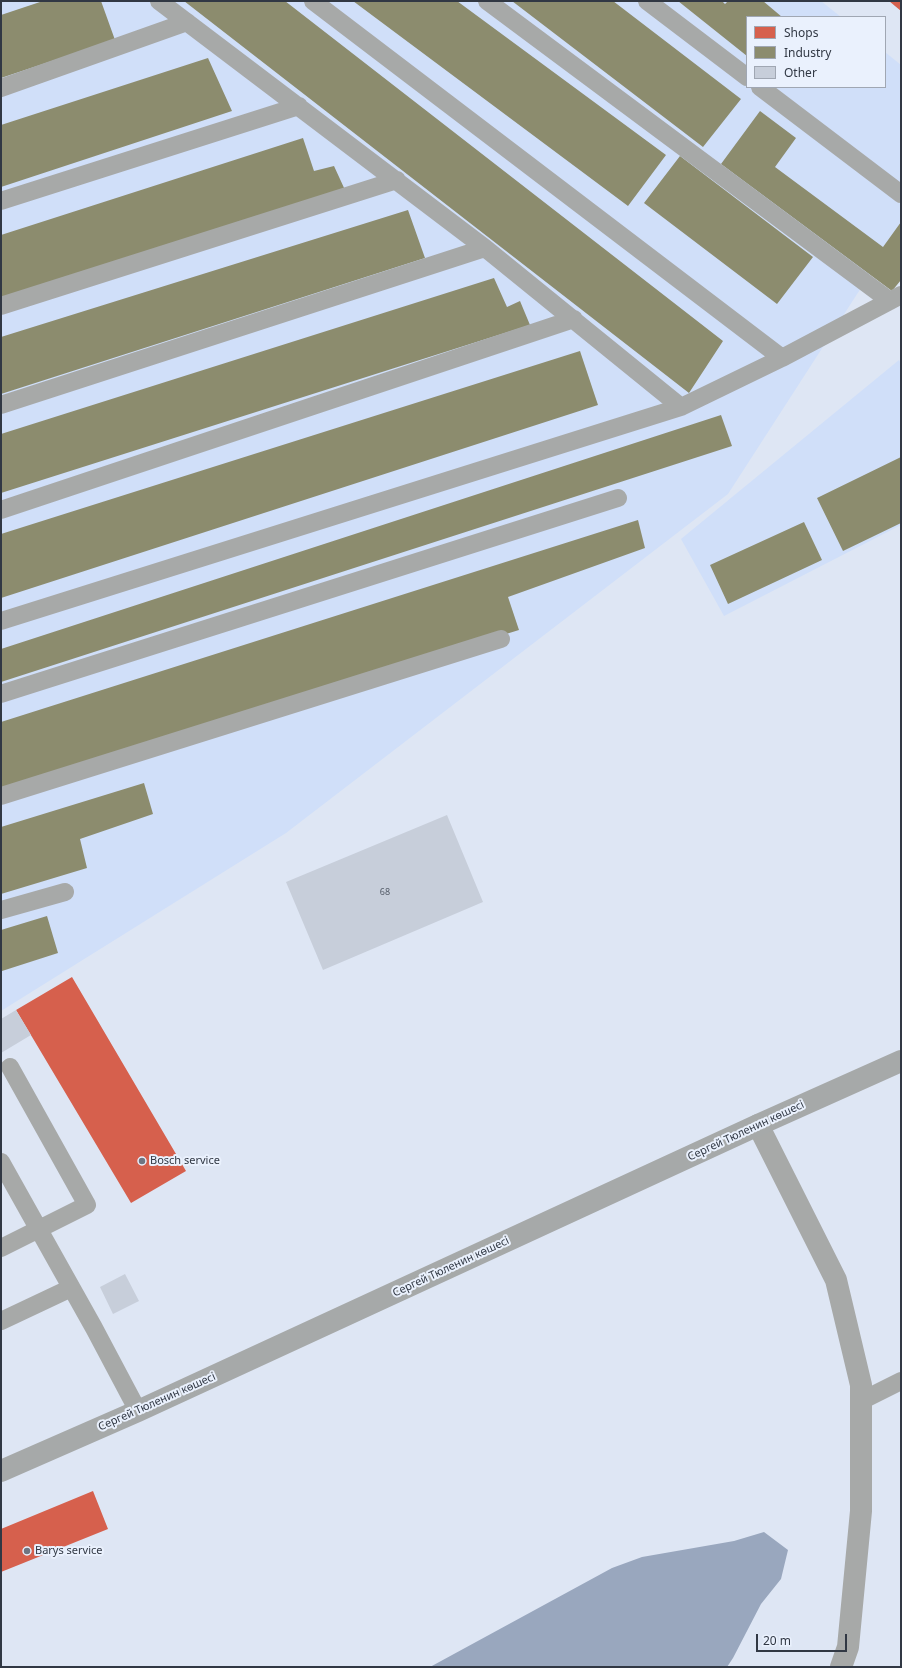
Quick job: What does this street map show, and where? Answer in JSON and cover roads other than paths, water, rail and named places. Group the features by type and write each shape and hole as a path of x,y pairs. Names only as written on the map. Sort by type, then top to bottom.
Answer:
{"main road":[{"name":"Сергей Тюленин көшесі","path":"1,1471 138,1411 758,1125 901,1061"}],"street":[{"path":"758,1125 836,1280 861,1385 861,1512 848,1647 841,1667"}],"lane":[{"path":"159,1 485,248 681,407"},
{"path":"313,1 782,358"},
{"path":"1,621 681,407 782,358 895,298 487,1"},
{"path":"647,1 746,76"},
{"path":"1,88 187,22"},
{"path":"761,88 901,194"},
{"path":"1,201 299,106"},
{"path":"1,306 397,180"},
{"path":"1,405 485,248"},
{"path":"1,510 574,319"},
{"path":"1,694 618,498"},
{"path":"1,796 501,639"},
{"path":"1,910 65,892"},
{"path":"1,1248 87,1205 10,1067"},
{"path":"1,1162 138,1411"},
{"path":"1,1322 71,1288"},
{"path":"861,1401 901,1381"}],"place":[{"name":"Bosch service","path":"142,1161"},
{"name":"Barys service","path":"27,1551"}]}
